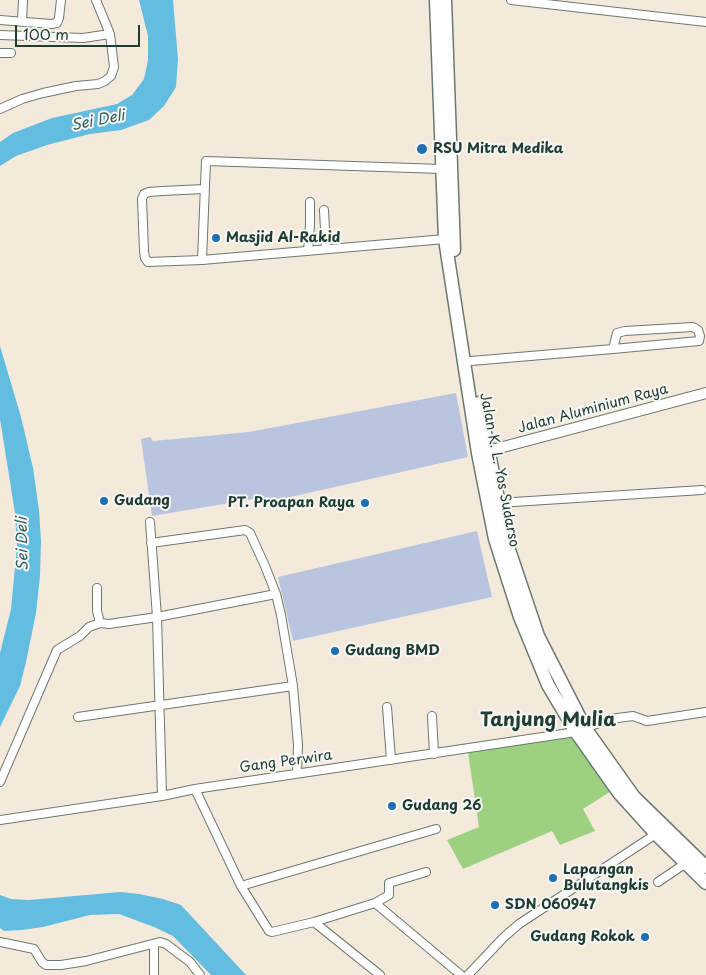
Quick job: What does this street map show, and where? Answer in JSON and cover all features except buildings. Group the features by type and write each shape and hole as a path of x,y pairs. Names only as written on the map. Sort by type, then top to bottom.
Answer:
{"highway":[{"name":"Jalan K. L. Yos Sudarso","path":"436,0 444,162 455,257 496,539 520,616 548,685 580,730 634,797 706,867"},
{"name":"Jalan K. L. Yos Sudarso","path":"445,0 445,239 483,452 511,558 538,636 580,730 619,794 656,834 706,883"}],"main road":[{"name":"Jalan Aluminium Raya","path":"483,452 706,393"}],"street":[{"path":"22,21 23,0"},
{"path":"0,20 51,24 57,22 59,18 61,0"},
{"path":"0,109 22,99 44,93 76,86 98,84 111,76 114,67 110,34 96,0"},
{"path":"511,0 706,22"},
{"path":"0,35 83,38 110,34"},
{"path":"0,53 12,53"},
{"path":"202,260 206,161 444,162"},
{"path":"204,189 149,192 144,194 142,199 144,251 147,261 202,260 445,239"},
{"path":"308,251 310,202"},
{"path":"324,210 326,249"},
{"path":"471,361 613,349 699,341 700,336 698,330 693,327 625,331 617,333 613,349"},
{"path":"498,503 702,490"},
{"path":"150,522 157,617 162,796"},
{"path":"151,543 248,530 250,533 276,594 281,615 294,686 298,745 297,773"},
{"path":"97,588 97,611 100,623"},
{"path":"0,782 57,650 80,636 89,627 100,623 109,624 157,617 276,594"},
{"path":"78,717 294,686"},
{"path":"387,707 391,760"},
{"name":"Gang Perwira","path":"0,820 580,730 610,719 633,716 647,721 706,712"},
{"path":"432,716 434,754"},
{"path":"195,789 241,886 269,931 272,932 314,922 374,903 389,895 389,883 426,872"},
{"path":"241,886 436,829"},
{"path":"468,975 519,924 656,834"},
{"path":"658,882 686,863"},
{"path":"374,903 461,975"},
{"path":"314,922 380,975"},
{"path":"0,942 34,950 46,965 86,961 154,944 166,944 190,962 200,975"},
{"path":"154,944 154,975"}],"shaded area":[{"path":"456,393 468,457 255,505 253,499 152,516 141,439 150,437 153,441 249,432"},
{"path":"477,531 492,597 293,641 278,577"}],"green space":[{"path":"574,736 613,790 583,809 595,831 560,845 552,831 463,869 447,840 479,827 468,752"}],"water":[{"name":"Sei Deli","path":"139,0 173,0 178,59 176,87 164,106 149,120 121,130 90,134 47,145 16,156 0,166 0,142 13,133 52,118 117,104 132,95 144,79 148,60 148,36"},
{"name":"Sei Deli","path":"0,346 21,417 33,468 41,541 36,613 26,662 20,686 0,727 0,653 11,609 17,546 15,513 0,419"},
{"path":"120,892 163,899 181,905 246,975 211,975 173,936 119,914 90,915 43,927 22,930 4,931 0,928 0,895 11,899 29,900"}],"place":[{"name":"RSU Mitra Medika","path":"422,149"},
{"name":"Masjid Al-Rakid","path":"216,238"},
{"name":"Gudang","path":"104,501"},
{"name":"PT. Proapan Raya","path":"365,503"},
{"name":"Gudang BMD","path":"335,651"},
{"name":"Gudang 26","path":"392,806"},
{"name":"Lapangan Bulutangkis","path":"553,878"},
{"name":"SDN 060947","path":"495,905"},
{"name":"Gudang Rokok","path":"645,937"}],"district":[{"name":"Tanjung Mulia","path":"548,721"}]}
